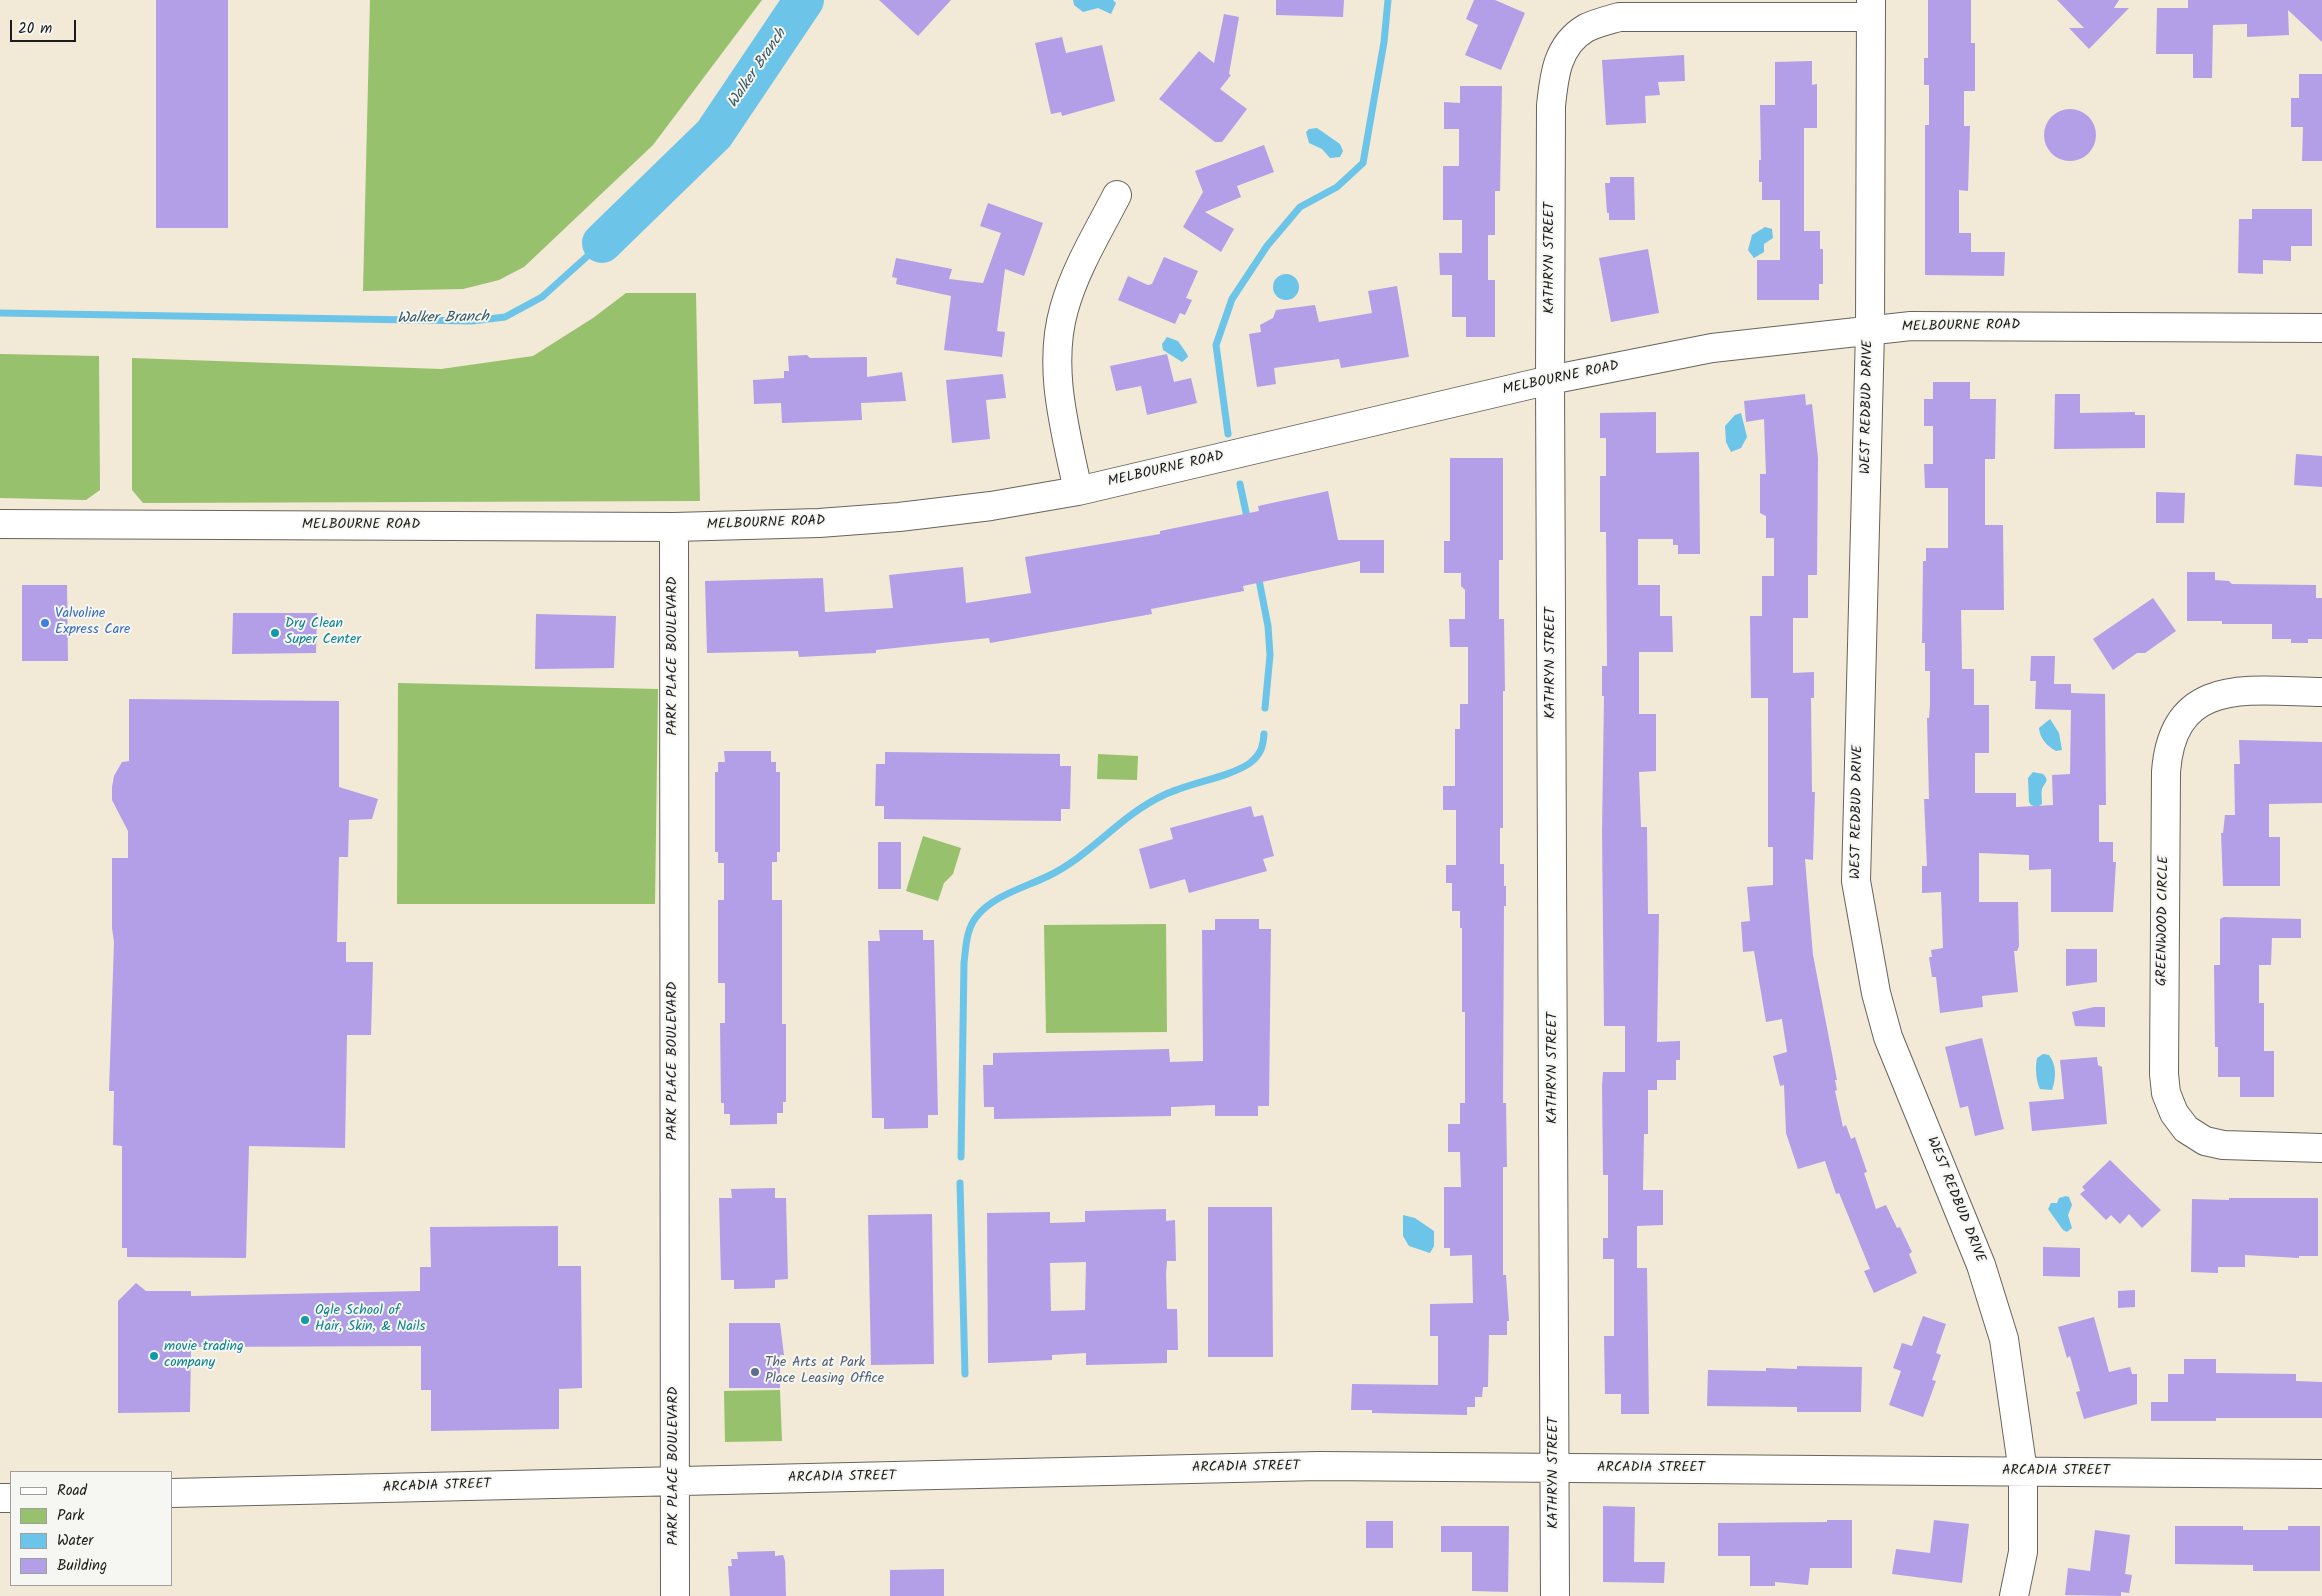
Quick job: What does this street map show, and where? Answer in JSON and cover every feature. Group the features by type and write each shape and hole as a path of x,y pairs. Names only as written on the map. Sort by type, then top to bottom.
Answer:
{"street":[{"name":"WEST REDBUD DRIVE","path":"1871,8 1870,331 1856,881 1876,993 1888,1037 1981,1265 2004,1339 2023,1472 2023,1552 2014,1596"},
{"name":"KATHRYN STREET","path":"1556,1596 1550,380 1551,106 1554,72 1564,49 1586,28 1619,17 1871,8"},
{"path":"1078,491 1059,389 1059,336 1064,310 1073,285 1117,195"},
{"name":"MELBOURNE ROAD","path":"0,524 674,527 819,523 899,517 991,506 1078,491 1550,380 1712,348 1931,326 2322,328"},
{"name":"PARK PLACE BOULEVARD","path":"674,527 675,1596"},
{"name":"GREENWOOD CIRCLE","path":"2322,692 2241,690 2225,693 2194,707 2176,730 2170,742 2166,772 2163,1004 2166,1093 2174,1113 2186,1130 2204,1140 2223,1146 2322,1148"},
{"name":"ARCADIA STREET","path":"172,1493 1319,1466 2322,1474"}],"green space":[{"path":"370,0 762,0 653,145 524,267 499,280 463,289 363,291"},
{"path":"626,293 696,293 700,501 143,503 132,490 132,358 441,369 533,356 593,318"},
{"path":"0,354 99,356 100,490 86,500 0,498"},
{"path":"398,683 658,689 655,904 397,904"},
{"path":"1098,754 1138,756 1137,780 1097,779"},
{"path":"923,836 961,848 953,874 944,883 938,901 906,891"},
{"path":"1166,924 1167,1032 1046,1033 1044,925"},
{"path":"780,1390 782,1441 725,1442 724,1391"}],"water":[{"path":"1073,0 1113,0 1116,3 1111,14 1098,8 1083,12 1074,5"},
{"path":"1317,128 1340,144 1343,151 1340,157 1330,158 1322,149 1309,143 1306,132 1309,129"},
{"path":"1765,227 1772,229 1773,238 1764,244 1764,252 1754,258 1748,250 1752,235"},
{"path":"1286,274 1295,278 1299,287 1295,296 1286,300 1277,296 1273,287 1277,278"},
{"path":"1167,337 1178,341 1187,354 1188,357 1182,362 1163,350 1162,344"},
{"path":"1741,413 1747,437 1741,448 1731,452 1726,442 1725,426 1735,415"},
{"path":"2050,719 2059,733 2062,750 2056,751 2053,749 2044,742 2041,736 2039,728"},
{"path":"2033,772 2043,774 2047,780 2042,790 2042,804 2037,807 2029,802 2028,778"},
{"path":"2043,1054 2049,1055 2055,1068 2052,1090 2040,1089 2038,1082 2037,1058"},
{"path":"2069,1197 2072,1205 2068,1215 2072,1228 2067,1232 2063,1230 2048,1209 2051,1203 2057,1203 2059,1198"},
{"path":"1403,1215 1415,1218 1434,1231 1434,1246 1430,1253 1409,1246 1403,1236"}],"building":[{"path":"156,0 228,0 228,228 156,228"},
{"path":"879,0 951,0 918,36"},
{"path":"1276,0 1344,0 1343,17 1276,15"},
{"path":"1474,0 1495,0 1525,13 1501,70 1465,55 1478,25 1466,19"},
{"path":"1928,0 1971,0 1971,43 1975,43 1975,91 1964,91 1964,126 1970,126 1968,191 1959,190 1959,233 1971,233 1971,252 2005,252 2004,276 1925,275 1925,125 1929,125 1929,85 1924,85 1924,58 1928,58"},
{"path":"2057,0 2119,0 2114,8 2129,8 2089,49 2069,28 2084,28"},
{"path":"2188,0 2322,0 2322,42 2288,10 2289,35 2247,37 2247,24 2213,25 2212,78 2193,78 2193,54 2156,54 2157,8 2188,8"},
{"path":"1224,14 1239,17 1229,74 1231,75 1220,89 1247,109 1222,142 1215,142 1159,99 1199,51 1214,63"},
{"path":"1062,37 1066,53 1102,45 1115,101 1062,116 1061,112 1051,114 1035,43"},
{"path":"1684,55 1685,81 1658,82 1660,95 1645,96 1646,123 1606,125 1602,60"},
{"path":"1812,61 1812,85 1817,84 1817,128 1804,128 1804,231 1820,231 1820,249 1823,249 1823,284 1819,284 1819,300 1757,300 1757,260 1780,260 1780,200 1762,200 1762,182 1759,182 1759,160 1761,160 1760,105 1775,105 1775,62"},
{"path":"2299,74 2322,74 2322,161 2302,161 2303,127 2291,127 2291,98 2299,98"},
{"path":"1460,86 1502,86 1500,191 1495,191 1495,235 1488,235 1488,280 1495,280 1495,337 1466,337 1466,317 1452,317 1452,275 1440,275 1439,253 1462,253 1462,220 1443,220 1443,166 1459,166 1459,129 1444,129 1444,102 1460,103"},
{"path":"2065,109 2075,109 2084,113 2092,121 2096,135 2092,149 2084,157 2075,161 2065,161 2056,157 2048,149 2044,140 2044,130 2048,121 2056,113"},
{"path":"1264,145 1274,172 1237,186 1241,197 1205,212 1234,229 1221,252 1183,227 1203,192 1195,171"},
{"path":"1610,177 1634,177 1635,220 1609,220 1605,183 1610,183"},
{"path":"988,203 1043,223 1024,276 1005,269 997,331 1005,332 1002,357 944,350 951,296 896,284 897,278 892,277 896,258 952,269 949,279 983,283 1001,233 980,226"},
{"path":"2252,209 2312,209 2312,246 2291,246 2291,261 2263,260 2263,274 2238,273 2239,219 2252,219"},
{"path":"1648,249 1659,313 1611,322 1599,258"},
{"path":"1164,257 1198,271 1186,298 1192,300 1185,315 1180,313 1175,324 1118,300 1128,276 1148,285 1152,284"},
{"path":"1397,286 1409,357 1341,368 1339,359 1274,368 1276,384 1257,387 1249,334 1261,332 1260,325 1273,318 1276,310 1315,305 1319,322 1372,313 1368,291"},
{"path":"1167,354 1174,382 1191,378 1197,403 1147,415 1141,386 1116,391 1110,366"},
{"path":"807,355 810,358 867,357 867,377 902,372 906,401 861,403 862,420 782,423 781,403 754,404 753,380 784,378 784,371 789,371 788,356"},
{"path":"1003,374 1006,398 986,400 990,439 952,443 946,380"},
{"path":"1933,382 1970,382 1970,399 1996,399 1995,459 1985,459 1985,525 2003,525 2004,610 1961,610 1962,669 1974,669 1974,705 1989,705 1989,753 1975,753 1975,793 2016,793 2016,807 2053,805 2052,775 2070,774 2071,710 2035,709 2036,681 2030,681 2031,656 2055,656 2054,684 2071,684 2071,693 2105,694 2106,805 2099,805 2099,842 2113,842 2113,862 2116,862 2113,912 2051,912 2051,869 2029,870 2029,855 1979,853 1979,902 2018,902 2019,946 2017,951 2014,951 2018,992 1982,996 1983,1007 1940,1013 1936,977 1932,977 1929,957 1932,957 1931,950 1943,948 1941,892 1922,893 1922,866 1927,866 1924,799 1929,799 1927,718 1929,718 1930,705 1930,671 1925,671 1925,643 1922,643 1923,561 1926,561 1926,548 1948,548 1948,488 1925,488 1924,464 1933,464 1933,426 1924,426 1924,399 1933,399"},
{"path":"1805,394 1806,405 1812,404 1818,458 1817,575 1808,575 1808,618 1793,618 1793,673 1814,672 1814,698 1811,698 1812,792 1815,792 1813,860 1805,859 1813,955 1837,1080 1835,1080 1837,1090 1835,1091 1843,1127 1846,1125 1851,1139 1855,1137 1867,1172 1864,1173 1876,1209 1886,1205 1897,1228 1900,1227 1912,1252 1909,1254 1917,1273 1874,1293 1864,1271 1870,1269 1839,1193 1836,1194 1825,1161 1798,1169 1786,1133 1784,1085 1780,1086 1773,1056 1787,1052 1782,1019 1766,1022 1754,951 1743,952 1741,922 1750,921 1747,887 1773,885 1773,847 1768,847 1768,698 1751,698 1750,616 1762,616 1762,576 1774,576 1774,538 1766,538 1766,516 1760,513 1760,474 1766,474 1764,419 1746,422 1744,401"},
{"path":"2055,394 2080,394 2080,413 2135,412 2135,415 2145,415 2145,448 2054,449"},
{"path":"1656,412 1656,453 1699,452 1700,554 1678,554 1678,545 1673,545 1673,539 1638,539 1638,585 1660,585 1660,616 1672,616 1673,652 1639,652 1639,714 1656,714 1656,771 1639,772 1641,827 1647,827 1648,914 1659,914 1657,1042 1680,1041 1680,1060 1676,1060 1676,1080 1657,1080 1657,1090 1648,1090 1648,1134 1644,1134 1643,1190 1663,1190 1663,1225 1637,1226 1637,1268 1647,1268 1649,1414 1621,1414 1621,1394 1605,1394 1604,1336 1614,1336 1614,1259 1603,1259 1603,1238 1608,1238 1608,1175 1603,1175 1602,1085 1603,1072 1625,1072 1625,1026 1604,1026 1602,832 1604,696 1602,696 1602,666 1607,666 1606,532 1600,532 1600,476 1606,476 1606,438 1600,438 1600,413"},
{"path":"2296,454 2322,456 2322,487 2294,485"},
{"path":"1450,458 1503,458 1503,560 1499,560 1499,619 1504,619 1505,691 1503,691 1503,828 1500,828 1500,864 1504,864 1504,886 1506,886 1506,906 1504,906 1503,1103 1506,1103 1507,1167 1503,1167 1503,1275 1506,1275 1509,1321 1507,1321 1507,1335 1489,1335 1488,1387 1483,1387 1482,1397 1475,1397 1475,1407 1467,1407 1467,1415 1372,1413 1372,1410 1351,1410 1352,1384 1438,1385 1438,1336 1430,1336 1430,1304 1473,1303 1472,1255 1450,1256 1450,1248 1444,1248 1444,1187 1461,1187 1460,1152 1448,1152 1448,1124 1460,1124 1460,1103 1465,1103 1465,1012 1462,1012 1462,928 1460,928 1460,911 1452,911 1452,883 1446,883 1446,865 1456,865 1456,810 1443,810 1443,786 1455,786 1455,729 1460,729 1460,704 1468,704 1468,647 1450,647 1449,619 1465,619 1465,590 1461,586 1461,573 1444,573 1444,541 1450,541"},
{"path":"1328,491 1338,540 1384,540 1384,573 1360,573 1360,561 1243,586 1244,591 1151,609 1152,614 990,643 989,638 876,650 876,653 799,657 798,651 707,653 705,581 823,578 825,612 893,608 889,575 963,567 966,603 1031,593 1025,557 1160,534 1160,531 1259,511 1258,506"},
{"path":"2156,492 2185,493 2184,523 2156,523"},
{"path":"2187,572 2215,572 2215,580 2229,581 2232,584 2316,585 2316,598 2322,598 2322,639 2308,639 2308,643 2291,643 2291,639 2272,639 2272,624 2222,624 2222,621 2187,621"},
{"name":"Valvoline Express Care","path":"22,585 67,585 68,661 22,661"},
{"path":"2153,598 2176,631 2145,653 2137,653 2113,670 2093,639"},
{"name":"Dry Clean Super Center","path":"233,613 317,613 316,653 232,654"},
{"path":"536,614 616,616 614,668 535,669"},
{"path":"129,699 339,701 339,787 378,799 372,819 349,820 348,857 339,857 337,942 346,942 346,962 373,962 371,1035 347,1035 345,1148 249,1146 246,1258 127,1257 127,1248 122,1248 122,1146 113,1145 114,1091 109,1091 114,942 112,928 112,858 128,858 128,831 112,800 112,787 114,776 122,762 129,761"},
{"path":"2239,740 2322,742 2322,803 2269,804 2269,837 2280,837 2280,886 2223,886 2221,833 2223,833 2225,815 2235,815 2234,764 2240,764"},
{"path":"724,751 771,751 771,762 776,762 776,772 780,772 780,852 777,852 777,862 772,862 772,900 782,900 782,1024 786,1024 786,1102 783,1102 783,1113 777,1113 777,1124 730,1125 730,1114 724,1114 724,1103 721,1103 720,1023 725,1023 725,983 718,983 718,900 724,900 724,863 718,863 718,852 715,852 715,772 718,772 718,762 725,762"},
{"path":"885,752 1060,754 1060,766 1071,766 1070,809 1061,809 1061,821 884,819 884,806 875,806 876,764 885,764"},
{"path":"1251,806 1254,817 1263,815 1274,856 1263,859 1267,871 1189,893 1185,879 1150,889 1139,849 1173,839 1170,828"},
{"path":"878,842 901,842 901,889 878,889"},
{"path":"2224,917 2301,919 2301,938 2272,938 2271,965 2259,965 2259,1003 2264,1003 2264,1051 2274,1051 2274,1097 2240,1097 2240,1077 2218,1077 2218,1047 2215,1047 2214,965 2220,965 2220,919"},
{"path":"1215,919 1259,919 1259,929 1271,929 1269,1106 1258,1106 1258,1116 1215,1116 1215,1105 1171,1107 1171,1116 994,1119 994,1107 984,1107 983,1065 993,1065 993,1053 1169,1049 1170,1062 1203,1061 1202,930 1215,930"},
{"path":"879,930 923,930 923,940 934,940 938,1115 928,1115 928,1128 884,1129 884,1118 872,1118 868,941 880,941"},
{"path":"2066,949 2097,949 2097,982 2066,986"},
{"path":"2094,1007 2105,1007 2105,1027 2075,1026 2072,1012"},
{"path":"1982,1038 2004,1129 1975,1136 1968,1106 1960,1108 1945,1047"},
{"path":"2097,1057 2098,1065 2102,1067 2107,1124 2032,1131 2029,1102 2064,1099 2060,1060"},
{"path":"2110,1160 2161,1210 2142,1228 2129,1214 2120,1224 2111,1215 2106,1220 2080,1194 2085,1190 2082,1187"},
{"path":"775,1188 775,1198 786,1198 788,1279 775,1280 775,1288 734,1289 734,1280 721,1280 719,1198 732,1198 731,1189"},
{"path":"2229,1198 2318,1198 2318,1256 2299,1256 2299,1258 2245,1255 2245,1267 2218,1267 2218,1273 2191,1272 2192,1199 2229,1200"},
{"path":"1208,1207 1272,1207 1273,1357 1208,1357"},
{"path":"1166,1209 1166,1221 1175,1220 1176,1261 1167,1261 1166,1274 1167,1309 1177,1309 1178,1350 1167,1350 1167,1363 1086,1365 1086,1353 1052,1355 1052,1360 988,1363 987,1213 1050,1212 1050,1223 1085,1222 1085,1211","holes":["1086,1262 1085,1310 1051,1311 1050,1263"]},
{"path":"932,1214 934,1364 871,1365 868,1215"},
{"path":"558,1226 558,1266 581,1266 582,1388 559,1389 559,1429 431,1431 431,1390 421,1390 421,1346 191,1347 190,1412 118,1413 118,1301 136,1283 146,1291 191,1291 191,1296 420,1291 420,1267 431,1267 430,1227"},
{"path":"2043,1247 2080,1248 2080,1277 2043,1276"},
{"path":"2135,1290 2135,1307 2118,1308 2118,1291"},
{"path":"1923,1316 1946,1324 1936,1353 1941,1355 1932,1380 1936,1381 1923,1417 1889,1405 1901,1371 1893,1368 1902,1343 1912,1346"},
{"path":"2094,1317 2109,1372 2130,1367 2132,1374 2137,1374 2137,1404 2084,1419 2076,1392 2080,1391 2070,1356 2067,1358 2058,1327"},
{"name":"The Arts at Park Place Leasing Office","path":"729,1323 780,1323 784,1355 780,1355 780,1388 729,1388"},
{"path":"2184,1359 2216,1359 2216,1373 2296,1374 2296,1381 2322,1382 2322,1418 2216,1418 2216,1421 2151,1421 2151,1402 2168,1402 2168,1374 2184,1374"},
{"path":"1797,1366 1862,1367 1861,1412 1797,1412 1797,1407 1707,1406 1708,1370 1766,1371 1766,1368 1797,1369"},
{"path":"1603,1506 1635,1507 1634,1562 1665,1562 1664,1583 1603,1582"},
{"path":"1827,1520 1852,1520 1852,1568 1810,1568 1808,1585 1775,1582 1775,1586 1750,1586 1750,1556 1718,1556 1718,1523 1827,1522"},
{"path":"1934,1520 1969,1524 1962,1583 1892,1574 1896,1549 1930,1553"},
{"path":"1366,1521 1393,1521 1393,1548 1366,1548"},
{"path":"1441,1526 1509,1526 1508,1592 1472,1591 1472,1552 1441,1552"},
{"path":"2175,1526 2243,1526 2243,1530 2288,1530 2288,1526 2320,1526 2320,1571 2253,1571 2253,1565 2175,1564"},
{"path":"2095,1530 2130,1535 2125,1574 2132,1575 2129,1593 2121,1592 2121,1596 2065,1595 2068,1568 2090,1571"},
{"path":"775,1551 775,1556 783,1555 785,1561 786,1596 730,1596 728,1566 732,1566 731,1559 738,1559 737,1552"},
{"path":"944,1569 944,1596 890,1596 890,1570"}],"waterway":[{"name":"Walker Branch","path":"602,243 714,134 804,0"},
{"path":"1228,434 1216,345 1232,299 1267,246 1300,207 1337,187 1363,163 1384,42 1388,0"},
{"name":"Walker Branch","path":"0,313 472,321 505,317 542,297 602,243"},
{"path":"1240,484 1248,522"},
{"path":"1258,575 1268,626 1270,655 1265,708"},
{"path":"961,1157 964,963 966,945 973,921 991,903 1062,869 1077,859 1148,803 1174,791 1232,772 1250,763 1261,750 1264,734"},
{"path":"960,1183 965,1374"}],"place":[{"name":"Valvoline Express Care","path":"45,623"},
{"name":"Dry Clean Super Center","path":"275,633"},
{"name":"Ogle School of Hair, Skin, & Nails","path":"305,1320"},
{"name":"movie trading company","path":"154,1356"},
{"name":"The Arts at Park Place Leasing Office","path":"755,1372"}]}
